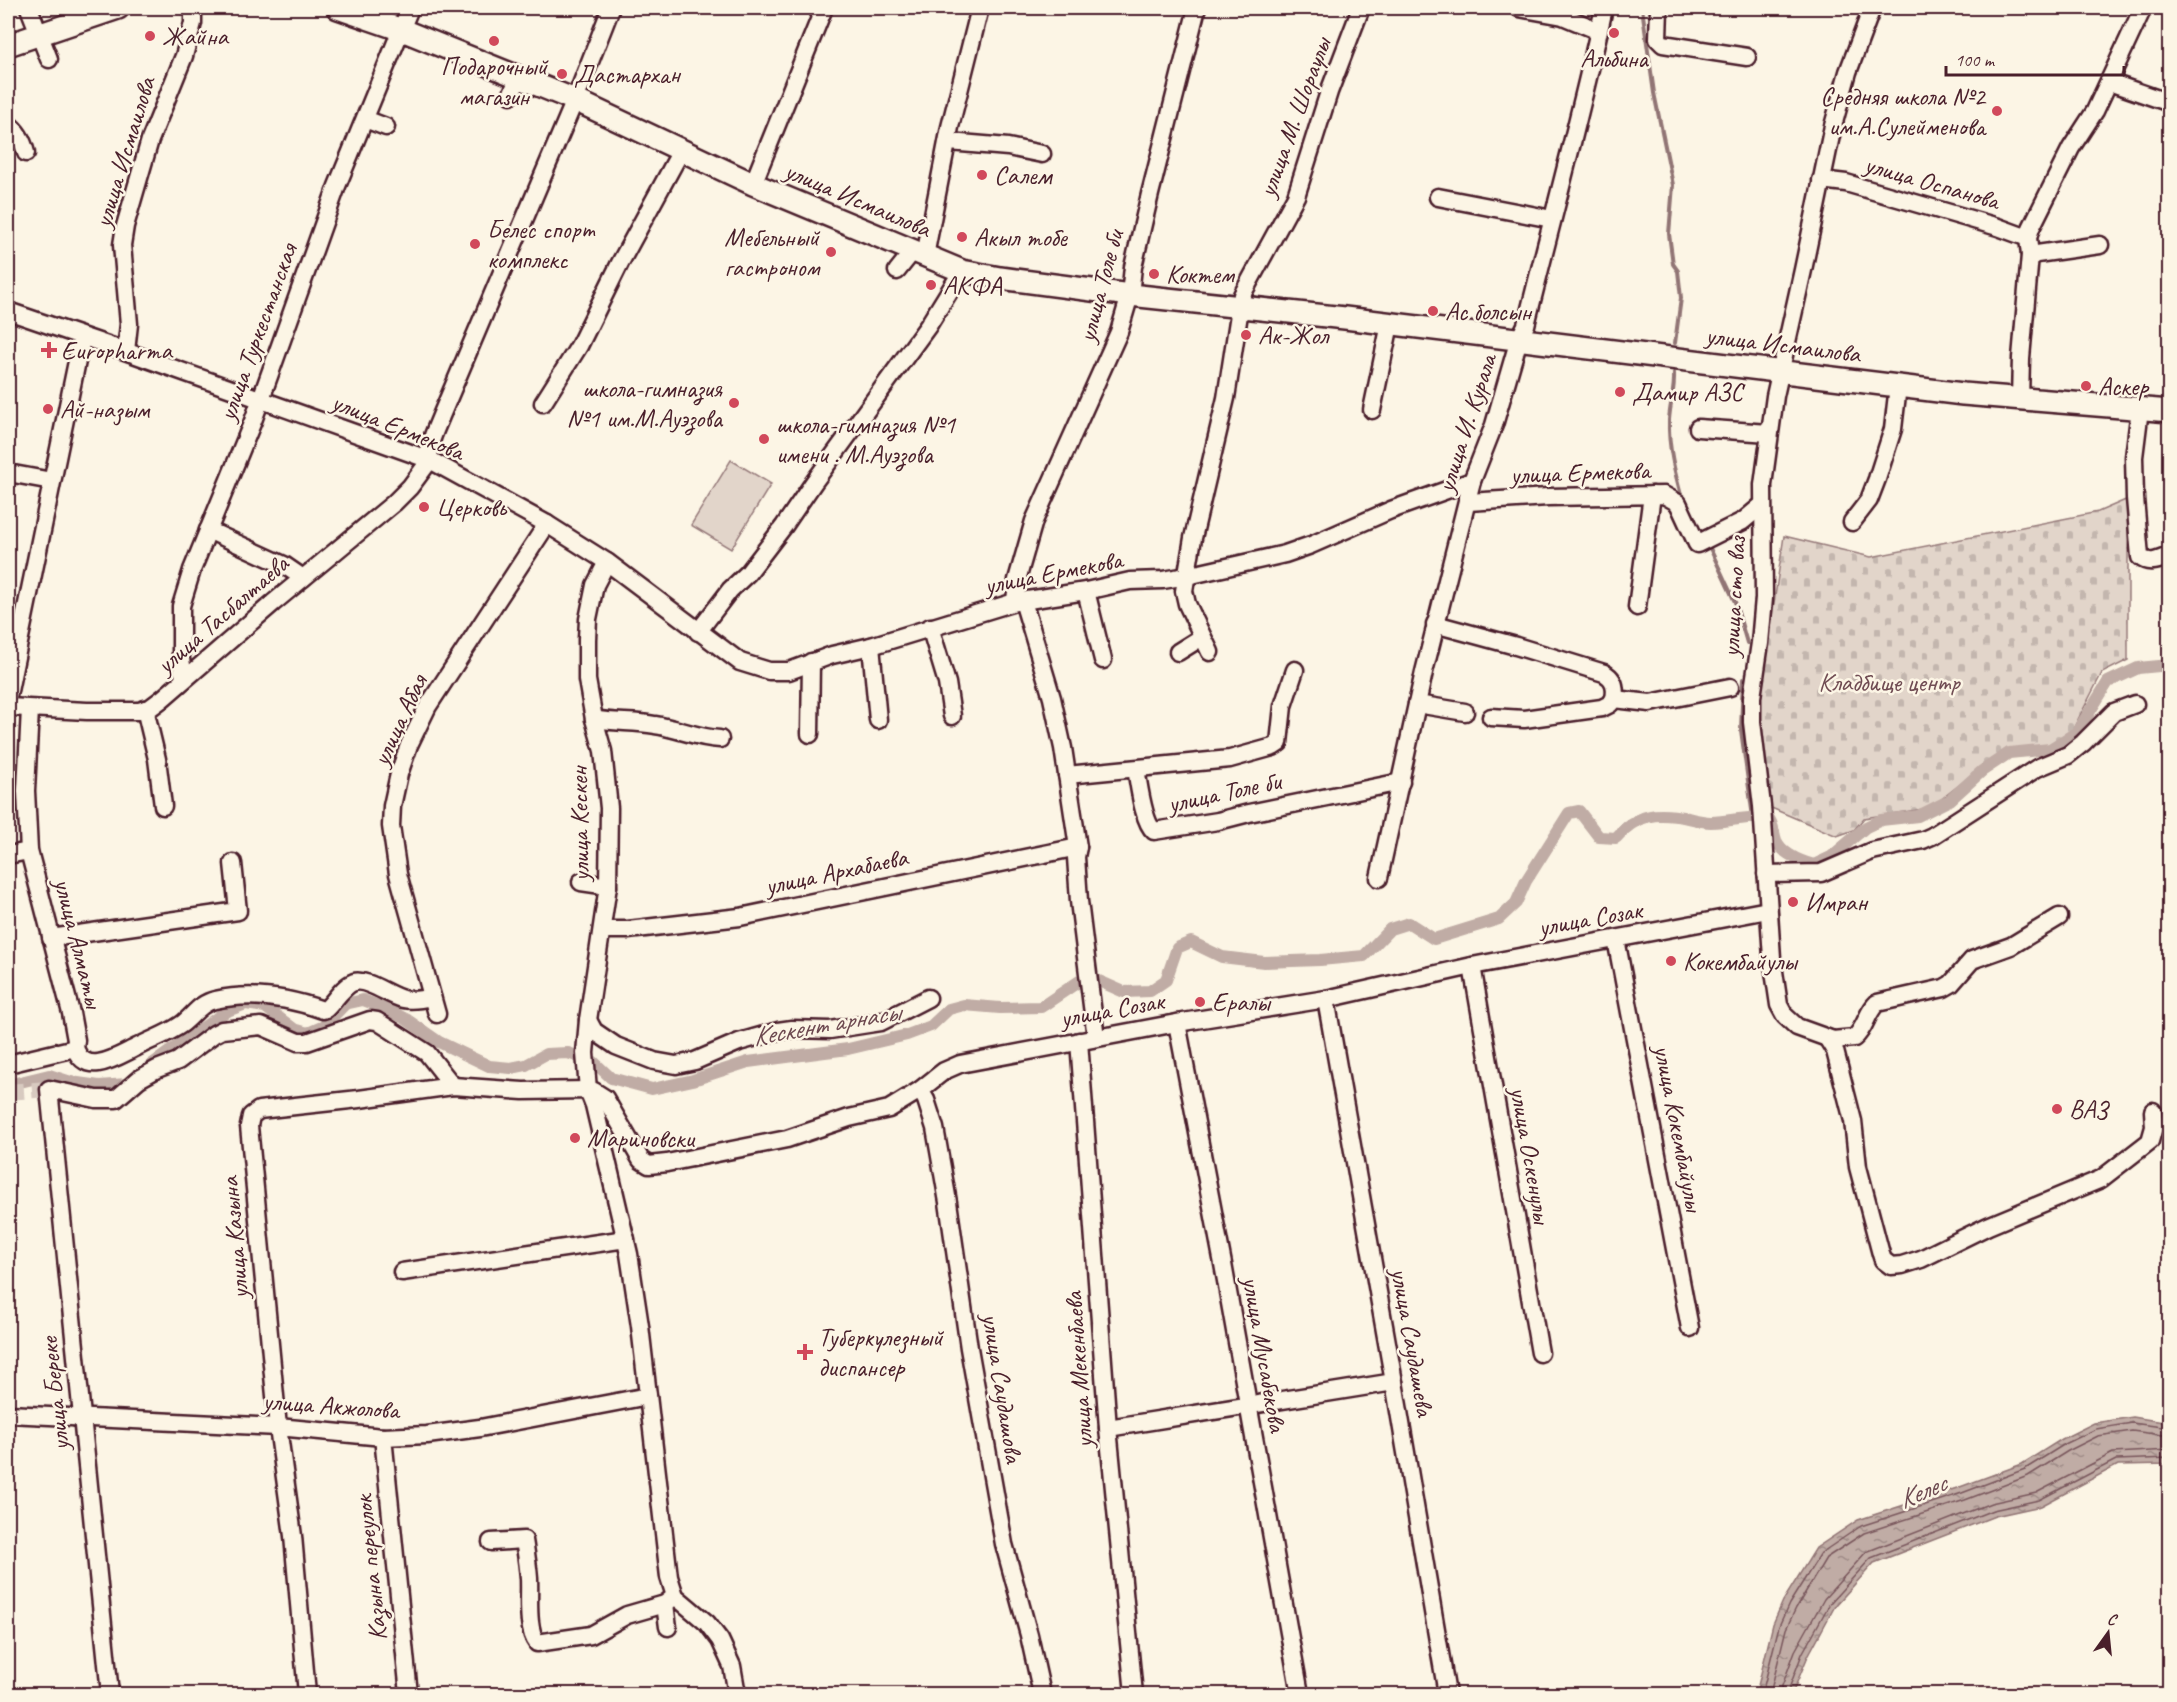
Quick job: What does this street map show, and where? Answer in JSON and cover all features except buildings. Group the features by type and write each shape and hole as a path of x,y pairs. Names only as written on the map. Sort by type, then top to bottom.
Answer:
{"main road":[{"path":"8,45 118,8"},
{"name":"улица Исмаилова","path":"338,8 402,30 515,86 575,100 753,184 962,271 1130,295 1240,306 2020,400 2140,409 2168,408"}],"street":[{"path":"29,8 49,59"},
{"name":"улица Исмаилова","path":"126,351 129,324 122,245 125,226 150,140 184,56 193,23 193,8"},
{"name":"улица Туркестанская","path":"184,679 181,660 181,606 192,570 192,548 208,530 242,451 337,186 410,8"},
{"path":"430,460 430,444 441,416 575,100 611,8"},
{"path":"753,184 824,8"},
{"path":"897,271 919,254 949,142 952,118 980,8"},
{"name":"улица Толе би","path":"1087,962 1079,901 1076,857 1078,847 1067,775 1052,698 1019,602 1017,580 1034,521 1119,332 1130,295 1133,267 1197,8"},
{"name":"улица М. Шораулы","path":"1240,306 1246,286 1299,190 1329,92 1361,8"},
{"path":"1519,8 1563,16 1599,30"},
{"name":"улица И. Курала","path":"1379,879 1435,624 1472,481 1494,425 1519,339 1526,325 1604,8"},
{"path":"1659,8 1658,39 1663,44 1747,57"},
{"name":"улица сто ваз","path":"1827,1038 1792,1024 1785,1017 1779,1005 1772,958 1762,806 1752,711 1764,598 1762,505 1769,433 1821,180 1848,72 1872,8"},
{"path":"2020,400 2029,246 2071,148 2096,111 2143,8"},
{"path":"2109,82 2169,103"},
{"path":"365,119 387,127"},
{"path":"8,124 22,140 26,153"},
{"path":"949,142 1008,147 1042,154"},
{"path":"543,403 579,346 620,263 682,150"},
{"name":"улица Оспанова","path":"1821,180 1846,183 1998,227 2029,246"},
{"path":"1438,196 1552,219"},
{"path":"2029,246 2100,245"},
{"path":"698,632 784,526 928,326 962,271"},
{"path":"1210,652 1184,595 1193,538 1226,398 1240,306"},
{"name":"улица Ермекова","path":"8,311 430,460 547,524 607,562 740,662 752,668 781,672 832,655 1019,602 1130,582 1187,576 1285,554 1391,510 1472,481"},
{"path":"1372,410 1390,324"},
{"path":"8,696 82,337"},
{"path":"1852,522 1869,500 1877,479 1893,429 1898,386"},
{"path":"2140,409 2131,499 2140,557 2153,561 2169,555"},
{"path":"1698,428 1769,433"},
{"name":"улица Тасбалтаева","path":"145,709 162,699 394,503 410,487 430,460"},
{"path":"8,472 52,481"},
{"path":"1636,607 1652,495"},
{"name":"улица Ермекова","path":"1468,502 1664,495 1678,502 1697,544 1743,521 1762,505"},
{"name":"улица Абая","path":"437,1014 398,874 394,850 392,806 409,745 428,706 547,524"},
{"path":"208,530 274,560 303,578"},
{"name":"улица Кескен","path":"607,562 595,585 588,619 587,680 606,770 609,817 608,886 588,1020 585,1068 588,1090 594,1105 626,1239 640,1326 669,1577 668,1627"},
{"path":"730,590 740,565"},
{"path":"1086,591 1103,660"},
{"path":"1435,624 1604,673 1613,680 1614,699 1602,708 1524,718 1491,717"},
{"path":"930,627 947,683 952,716"},
{"path":"1178,652 1202,637"},
{"path":"871,645 878,720"},
{"path":"810,734 811,662"},
{"path":"1136,769 1230,759 1274,747 1280,743 1277,701 1295,670"},
{"path":"1614,699 1650,703 1730,687"},
{"path":"1418,704 1465,712"},
{"path":"1766,874 1821,873 1872,851 1932,836 2037,768 2068,755 2089,738 2114,712 2135,704"},
{"path":"8,707 87,711 145,709 157,759 164,806"},
{"name":"улица Алматы","path":"30,709 26,791 29,851 71,1013 76,1040 75,1048"},
{"path":"594,719 610,723 657,725 697,737 720,740"},
{"name":"улица Толе би","path":"1067,775 1136,769 1146,814 1150,827 1154,831 1218,821 1401,782"},
{"name":"улица Архабаева","path":"602,930 628,930 740,917 1078,847"},
{"name":"улица Алматы","path":"8,855 29,851"},
{"path":"51,938 238,911 233,863"},
{"path":"581,882 608,886"},
{"name":"улица Созак","path":"588,1090 604,1098 641,1160 652,1169 787,1139 849,1118 889,1109 920,1090 944,1071 960,1064 1177,1023 1326,999 1473,966 1768,910"},
{"path":"1827,1038 1845,1040 1854,1038 1862,1030 1869,1011 1877,1003 1944,988 1951,984 1972,960 2011,945 2059,917"},
{"name":"улица Кокембайулы","path":"1616,939 1690,1328"},
{"name":"улица Мекенбаева","path":"1087,962 1087,1039 1108,1428 1134,1695"},
{"name":"улица Оскенулы","path":"1473,966 1540,1353"},
{"path":"8,1064 75,1048 80,1059 86,1062 103,1062 114,1059 176,1028 204,1004 213,1000 261,996 323,1010 355,981 403,999 432,997"},
{"path":"588,1020 594,1031 615,1046 654,1061 676,1065 695,1061 739,1042 778,1031 830,1030 881,1022 928,998"},
{"name":"улица Саудашева","path":"1326,999 1447,1695"},
{"name":"улица Береке","path":"110,1695 49,1089 96,1100 116,1099 139,1079 178,1060 222,1030 261,1026 298,1042 307,1042 370,1020 377,1021 427,1053 453,1086"},
{"name":"улица Мусабекова","path":"1177,1023 1300,1695"},
{"path":"1827,1038 1835,1051 1853,1121 1858,1167 1881,1254 1883,1260 1891,1266 1921,1259 1998,1222 2102,1179 2150,1141 2154,1127 2153,1111"},
{"name":"улица Казына","path":"307,1695 293,1536 278,1427 249,1119 254,1113 265,1108 359,1100 453,1086 523,1091 588,1090"},
{"name":"улица Саудашова","path":"920,1090 926,1100 934,1128 950,1213 969,1348 1004,1544 1029,1635 1042,1695"},
{"path":"402,1272 626,1239"},
{"path":"1108,1428 1394,1382"},
{"name":"улица Акжолова","path":"8,1414 278,1427 382,1437 427,1435 480,1428 648,1396"},
{"name":"Казына переулок","path":"382,1437 409,1695"},
{"path":"492,1542 524,1540 529,1577 531,1627 534,1641 537,1643 591,1635 627,1615 670,1600 707,1623 720,1640 732,1666 737,1695"}],"green space":[{"path":"731,460 771,484 731,549 691,525"},
{"name":"Кладбище центр","path":"2128,499 2128,660 2102,673 2073,729 2048,747 2005,751 1930,808 1864,818 1854,830 1837,836 1769,807 1759,704 1784,536 1871,557 2098,512"}],"water":[{"name":"Келес","path":"2133,1417 2169,1423 2169,1464 2118,1465 2041,1506 1995,1516 1874,1563 1835,1606 1808,1656 1792,1694 1756,1694 1773,1624 1783,1601 1816,1548 1858,1520 2022,1464 2062,1439 2094,1423"}],"waterway":[{"path":"1642,8 1654,93 1673,185 1669,234 1673,264 1678,271 1681,298 1675,343"},
{"path":"1674,373 1669,430 1672,460 1682,499"},
{"path":"1708,544 1735,602 1747,643"},
{"name":"Кескент арнасы","path":"151,1065 225,1012 246,1004 265,1007 294,1029 308,1033 324,1026 345,1004 363,1000 406,1019 439,1042 489,1066 511,1068 526,1065 546,1054 568,1053 594,1062 611,1078 652,1089 693,1080 748,1062 848,1049 907,1035 931,1026 949,1009 964,1005 1000,1008 1041,1007 1081,980 1099,981 1124,992 1150,991 1166,980 1177,948 1191,942 1222,957 1264,962 1364,956 1390,929 1409,923 1434,939 1499,919 1516,903 1526,881 1569,813 1579,811 1599,837 1616,838 1632,823 1649,816 1667,815 1711,822 1768,817 1776,840 1782,849 1797,859 1814,865 1831,857 1866,827 1881,820 1918,816 1950,800 1982,771 2009,753 2050,749 2077,732 2108,682 2138,668 2170,665"},
{"path":"1743,679 1741,730 1753,817"},
{"name":"Кескент арнасы","path":"8,1085 49,1075 71,1082 99,1086 127,1084 132,1079"}],"tunnel":[{"path":"8,1092 49,1089"}],"place":[{"name":"Альбина","path":"1614,33"},
{"name":"Жайна","path":"150,36"},
{"name":"Подарочный магазин","path":"494,41"},
{"name":"Дастархан","path":"562,74"},
{"name":"Средняя школа №2 им.А.Сулейменова","path":"1997,111"},
{"name":"Салем","path":"982,175"},
{"name":"Акыл тобе","path":"962,237"},
{"name":"Белес спорт комплекс","path":"475,244"},
{"name":"Мебельный гастроном","path":"831,252"},
{"name":"Коктем","path":"1154,274"},
{"name":"АКФА","path":"931,285"},
{"name":"Ас болсын","path":"1433,311"},
{"name":"Ак-Жол","path":"1246,335"},
{"name":"Europharma","path":"49,350"},
{"name":"Аскер","path":"2086,386"},
{"name":"Дамир АЗС","path":"1620,392"},
{"name":"школа-гимназия №1 им.М.Ауэзова","path":"734,403"},
{"name":"Ай-назым","path":"48,409"},
{"name":"школа-гимназия №1 имени . М.Ауэзова","path":"764,439"},
{"name":"Церковь","path":"424,507"},
{"name":"Имран","path":"1793,902"},
{"name":"Кокембайулы","path":"1671,961"},
{"name":"Ералы","path":"1200,1002"},
{"name":"ВАЗ","path":"2057,1109"},
{"name":"Мариновски","path":"575,1138"},
{"name":"Туберкулезный диспансер","path":"805,1352"}]}
